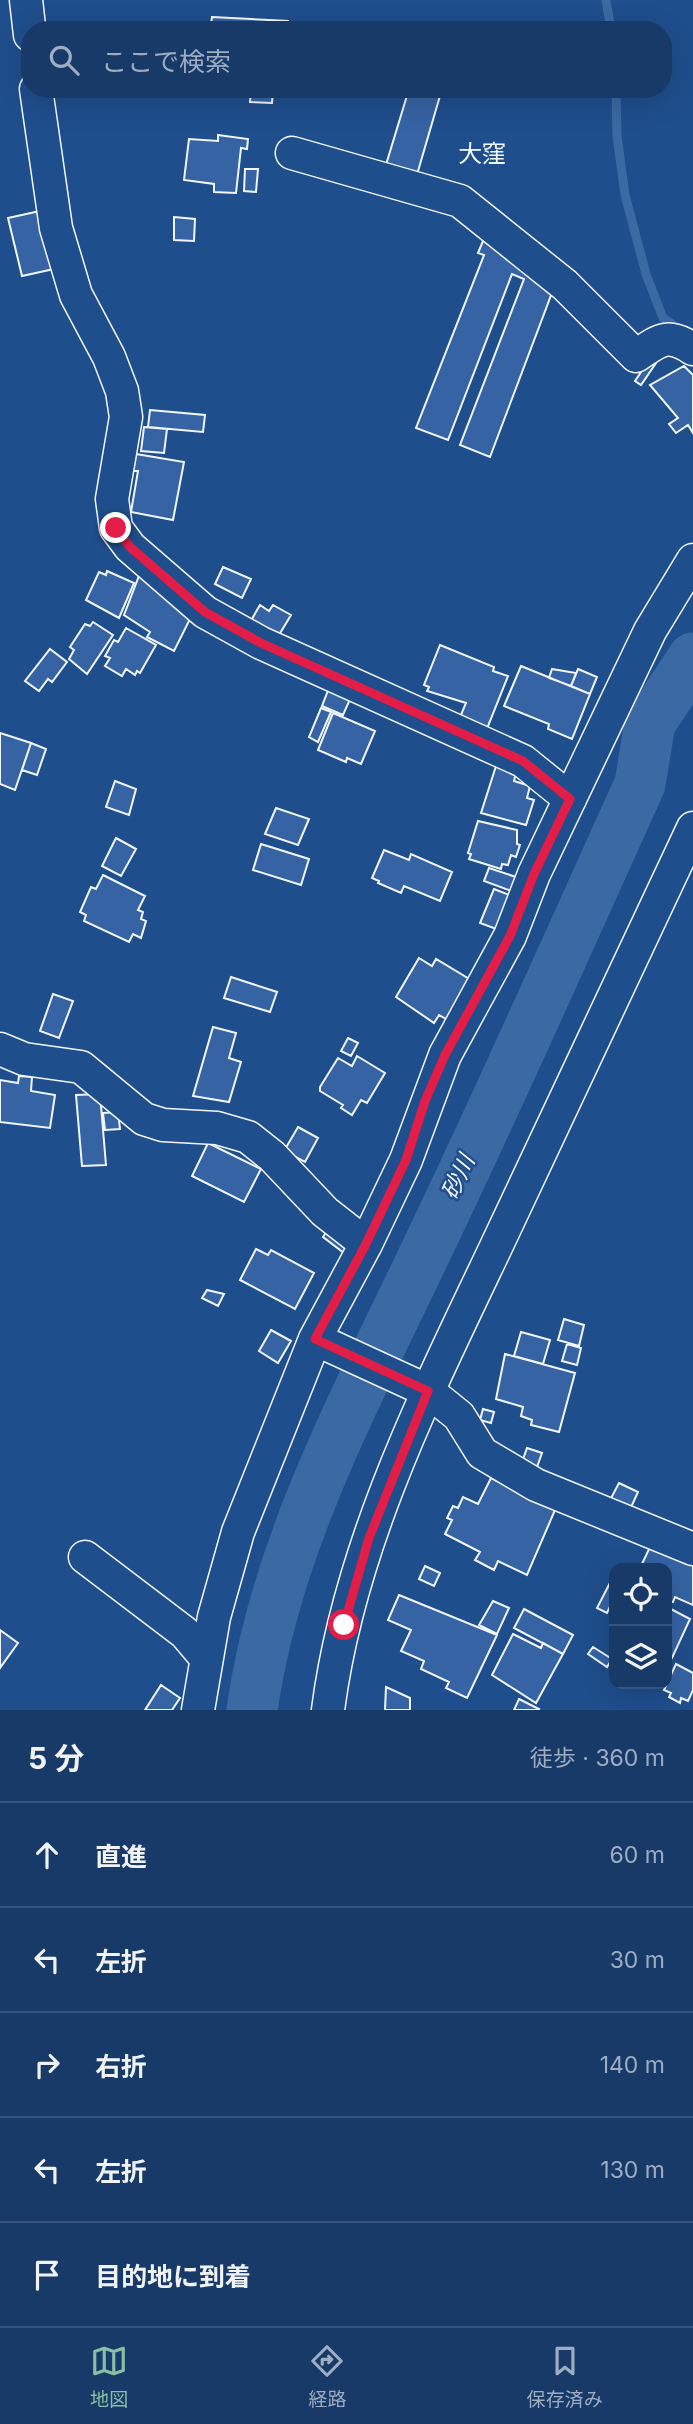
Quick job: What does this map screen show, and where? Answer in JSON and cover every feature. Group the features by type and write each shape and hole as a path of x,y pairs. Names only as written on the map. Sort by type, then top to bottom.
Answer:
{"street":[{"path":"26,0 28,21"},
{"path":"37,98 56,228 76,295 109,357 122,391 126,417 112,499 116,528 130,547 205,612 261,643 523,761 570,799"},
{"path":"292,153 460,201 565,285 636,356 662,340 676,338 693,349"},
{"path":"198,1710 206,1658 237,1532 321,1342 406,1160 425,1101 445,1055 510,936 534,874 650,631 693,560"},
{"path":"328,1710 344,1625 369,1538 419,1387 693,828"},
{"path":"0,1049 24,1059 81,1067 144,1119 163,1125 217,1128 248,1138 272,1156 325,1212 366,1244"},
{"path":"321,1342 419,1387 459,1416 482,1452 536,1485 693,1549"},
{"path":"85,1557 185,1633 206,1658"}],"building":[{"path":"212,17 288,21 211,21"},
{"path":"250,98 272,98 272,103 250,102"},
{"path":"406,98 439,98 416,178 385,168"},
{"path":"218,135 248,139 247,149 241,148 236,193 214,192 214,184 184,180 189,139 218,141"},
{"path":"245,169 258,169 256,192 244,191"},
{"path":"40,211 54,269 22,276 8,218"},
{"path":"174,217 195,219 194,241 174,240"},
{"path":"486,234 553,290 490,457 460,445 524,279 512,274 448,440 416,428 484,255 478,253"},
{"path":"650,359 656,363 641,385 635,381"},
{"path":"684,366 693,375 693,433 688,425 676,433 669,424 678,418 650,385"},
{"path":"150,410 205,415 203,432 148,427"},
{"path":"144,427 167,429 164,453 141,451"},
{"path":"136,454 184,462 173,520 131,512 138,471 132,471"},
{"path":"223,567 251,579 242,598 215,584"},
{"path":"142,568 193,613 174,651 147,637 150,632 124,615"},
{"path":"107,571 134,583 119,618 86,600 99,572 106,575"},
{"path":"260,605 269,611 273,605 291,615 279,635 249,624"},
{"path":"93,622 113,635 87,674 69,659 74,650 70,647 85,624 90,626"},
{"path":"126,628 156,645 140,673 137,671 135,675 126,669 122,676 105,666 110,658 105,656 114,640 118,642"},
{"path":"440,645 494,667 493,671 508,676 486,731 460,717 466,703 427,691 429,687 424,685"},
{"path":"50,649 67,662 52,682 48,679 39,691 25,681"},
{"path":"521,666 590,694 572,739 548,729 549,724 504,706"},
{"path":"552,669 576,673 571,686 549,678"},
{"path":"578,669 597,677 590,694 571,686"},
{"path":"329,688 351,697 343,715 322,706"},
{"path":"321,708 331,712 318,742 309,737"},
{"path":"333,713 375,731 361,764 347,758 346,762 318,750"},
{"path":"0,733 31,743 15,790 0,784"},
{"path":"31,743 46,749 37,775 22,770"},
{"path":"496,766 516,773 514,781 530,786 527,798 534,800 526,825 481,813"},
{"path":"115,781 136,789 129,815 106,807"},
{"path":"276,808 309,819 298,845 265,834"},
{"path":"478,821 517,830 517,844 520,845 516,857 511,855 508,865 502,864 501,869 469,859 471,854 468,853"},
{"path":"116,838 136,849 121,876 102,866"},
{"path":"261,844 309,859 301,885 253,870"},
{"path":"384,850 409,860 411,854 452,872 440,901 404,886 401,893 372,878"},
{"path":"489,868 522,879 517,893 484,881"},
{"path":"103,875 145,896 138,910 143,912 141,919 146,921 141,938 133,934 129,942 84,921 86,915 80,912 91,887 96,889"},
{"path":"494,889 512,896 499,930 480,923"},
{"path":"419,958 432,966 436,959 471,980 446,1019 439,1015 434,1023 396,997"},
{"path":"231,977 277,992 270,1012 224,998"},
{"path":"53,994 73,1001 59,1038 40,1031"},
{"path":"213,1027 236,1033 229,1058 241,1062 229,1102 193,1096"},
{"path":"348,1038 358,1043 351,1056 341,1051"},
{"path":"357,1056 385,1073 367,1103 361,1100 352,1115 341,1108 343,1105 320,1091 320,1087 338,1058 352,1066"},
{"path":"19,1076 32,1077 31,1091 55,1095 50,1128 0,1122 0,1080 18,1083"},
{"path":"100,1094 106,1165 82,1166 76,1095"},
{"path":"118,1112 120,1129 105,1130 103,1113"},
{"path":"298,1127 318,1138 305,1162 284,1151"},
{"path":"208,1143 261,1169 244,1202 192,1176"},
{"path":"331,1225 353,1241 344,1253 323,1237"},
{"path":"256,1249 268,1255 271,1250 314,1273 295,1309 240,1280"},
{"path":"207,1290 224,1294 218,1306 202,1298"},
{"path":"564,1319 584,1325 579,1346 558,1340"},
{"path":"271,1330 291,1341 278,1363 259,1351"},
{"path":"521,1332 550,1340 543,1364 514,1356"},
{"path":"567,1344 581,1348 577,1365 562,1361"},
{"path":"505,1354 575,1373 559,1432 531,1425 532,1420 521,1416 523,1407 496,1399"},
{"path":"483,1409 494,1412 491,1423 480,1420"},
{"path":"527,1448 542,1453 537,1467 522,1462"},
{"path":"491,1478 555,1510 527,1575 498,1561 494,1570 475,1560 480,1552 445,1534 452,1520 447,1518 453,1506 458,1508 463,1497 478,1504"},
{"path":"619,1483 638,1492 629,1512 609,1502"},
{"path":"651,1545 693,1565 693,1605 675,1597 672,1602 672,1563 642,1563"},
{"path":"425,1566 440,1573 434,1586 419,1579"},
{"path":"609,1585 607,1613 597,1608"},
{"path":"399,1595 497,1635 467,1698 446,1688 449,1682 421,1669 424,1661 401,1651 411,1630 388,1620"},
{"path":"493,1601 509,1608 497,1634 479,1625"},
{"path":"524,1609 573,1635 563,1654 514,1628"},
{"path":"672,1610 690,1619 672,1658"},
{"path":"0,1630 18,1643 0,1668"},
{"path":"513,1634 541,1648 543,1643 563,1654 536,1703 492,1675"},
{"path":"593,1647 609,1657 609,1664 607,1667 588,1654"},
{"path":"676,1664 693,1673 693,1690 688,1701 681,1698 680,1703 669,1697 671,1693 664,1690 672,1689 672,1673"},
{"path":"161,1685 180,1698 172,1710 145,1710"},
{"path":"386,1687 410,1698 410,1710 385,1710"},
{"path":"519,1699 539,1709 514,1710"}],"waterway":[{"path":"606,0 610,21"},
{"path":"616,98 617,136 625,195 646,274 663,318 681,330"},
{"name":"砂川","path":"252,1710 264,1647 301,1524 352,1406 487,1121 640,784 650,723 693,658"}],"district":[{"name":"大窪","path":"482,154"}],"route":[{"path":"116,528 130,547 205,612 261,643 523,761 570,799 534,874 510,936 445,1055 425,1101 406,1160 366,1244 315,1339 428,1391 369,1538 344,1625"}]}
